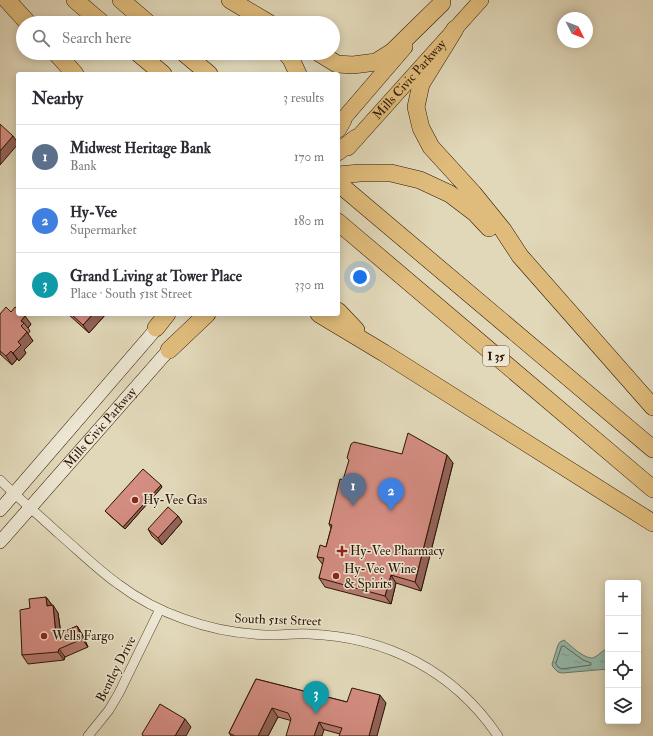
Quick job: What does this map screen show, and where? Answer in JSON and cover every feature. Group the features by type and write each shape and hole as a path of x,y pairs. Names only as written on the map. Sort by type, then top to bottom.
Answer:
{"highway":[{"path":"7,0 22,16"},
{"path":"75,0 94,16"},
{"path":"121,0 140,16"},
{"path":"232,1 250,16"},
{"path":"232,1 257,16"},
{"path":"330,60 337,64 353,65 376,62 392,52 444,2"},
{"path":"455,29 421,84 416,107 421,128 431,147 478,199 503,230 520,256 653,407"},
{"path":"62,60 73,72"},
{"path":"146,60 161,72"},
{"path":"192,60 207,72"},
{"path":"291,60 297,72"},
{"path":"340,155 356,138"},
{"path":"340,176 360,173 391,173 420,180 450,194 475,213 497,237 520,256"},
{"name":"I 35","path":"340,185 653,449"},
{"name":"I 35","path":"340,224 653,489"},
{"path":"340,313 355,329 384,353"},
{"path":"156,328 166,316"},
{"path":"169,350 205,316"},
{"path":"322,316 384,353 653,523"}],"main road":[{"name":"Mills Civic Parkway","path":"356,138 481,0"},
{"name":"Mills Civic Parkway","path":"340,124 444,2"},
{"name":"Mills Civic Parkway","path":"0,542 198,316"},
{"name":"Mills Civic Parkway","path":"0,510 156,328"}],"street":[{"name":"South 51st Street","path":"0,480 98,569 139,598 160,609 206,626 230,631 277,635 332,635 369,643 398,653 437,674 456,689 476,708 498,736"},
{"name":"Bentley Drive","path":"88,736 109,710 119,693 160,609"}],"water":[{"path":"564,640 583,655 592,658 605,650 605,669 562,673 558,672 552,664 560,642"}],"building":[{"path":"0,124 13,136 0,151"},
{"path":"6,307 11,312 15,307 16,316 25,316 21,321 24,323 21,326 27,332 18,342 21,345 13,353 11,351 6,356 0,351 0,314"},
{"path":"73,316 91,316 83,325"},
{"path":"408,433 447,455 415,582 391,575 385,596 319,578 324,558 317,557 320,545 326,547 332,525 329,524 340,479 343,480 349,460 347,458 351,444 354,442 402,454"},
{"name":"Hy-Vee Gas","path":"143,469 161,485 123,527 105,511"},
{"path":"168,507 178,516 158,538 148,529"},
{"name":"Wells Fargo","path":"46,597 47,606 53,605 56,635 77,626 82,639 59,649 58,652 22,655 20,610 30,608 29,599"},
{"path":"256,679 347,702 352,688 380,695 369,736 339,736 342,728 319,722 314,736 286,736 291,719 288,713 272,708 258,736 235,736 229,733"},
{"path":"160,704 185,719 175,736 143,736 142,734"}],"place":[{"name":"Hy-Vee Gas","path":"135,500"},
{"name":"Midwest Heritage Bank","path":"353,506"},
{"name":"Hy-Vee","path":"391,511"},
{"name":"Hy-Vee Pharmacy","path":"342,551"},
{"name":"Hy-Vee Wine & Spirits","path":"336,576"},
{"name":"Wells Fargo","path":"44,636"},
{"name":"Grand Living at Tower Place","path":"316,714"}]}
